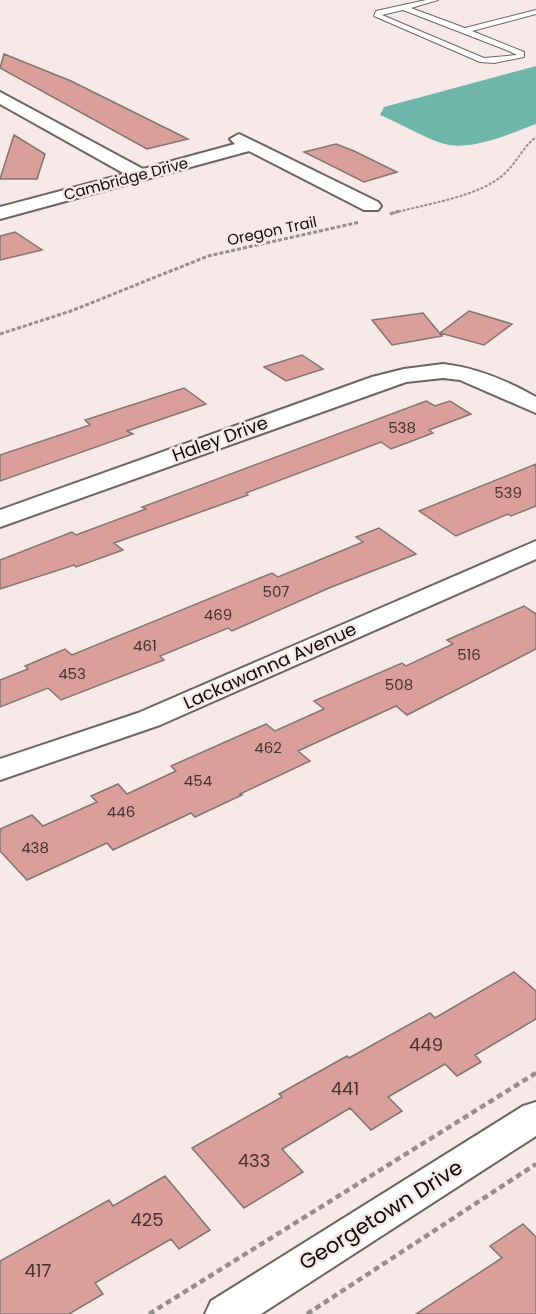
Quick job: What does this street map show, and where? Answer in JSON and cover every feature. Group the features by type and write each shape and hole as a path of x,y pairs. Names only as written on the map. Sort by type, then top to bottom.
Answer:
{"street":[{"path":"0,97 141,175"},
{"name":"Cambridge Drive","path":"0,213 141,175 245,142 372,215"},
{"name":"Haley Drive","path":"0,519 380,382 418,371 443,370 483,378 536,406"},
{"name":"Lackawanna Avenue","path":"0,770 149,719 536,549"},
{"name":"Georgetown Drive","path":"226,1314 536,1117"}],"lane":[{"path":"403,7 512,49 520,54 520,57 494,62 483,60 378,16 379,13 403,7 435,0"},
{"path":"464,31 536,12"}],"path":[{"name":"Oregon Trail","path":"0,334 104,299 209,256 487,184 502,176 526,144 536,137"},
{"path":"149,1314 536,1073"},
{"path":"308,1314 536,1164"}],"water":[{"path":"536,66 536,124 493,140 471,145 449,145 380,115 384,107"}],"building":[{"path":"4,54 71,81 188,139 147,149 0,68"},
{"path":"14,135 45,154 37,179 0,179"},
{"path":"336,144 397,172 364,182 304,152"},
{"path":"15,232 42,250 0,260 0,236"},
{"path":"469,311 512,324 484,345 440,333"},
{"path":"423,313 442,336 392,345 372,320"},
{"path":"302,355 323,369 286,381 264,367"},
{"path":"184,388 206,404 127,431 133,434 0,481 0,455 90,425 85,420"},
{"path":"426,401 435,406 450,401 471,414 429,430 433,433 391,449 381,442 246,493 248,495 114,543 123,550 76,567 74,565 0,589 0,560 72,532 76,535 146,509 142,507"},
{"path":"536,464 536,506 511,516 508,514 456,536 419,511"},
{"path":"379,528 416,554 329,588 232,631 228,628 160,656 164,660 61,700 48,688 0,707 0,680 28,669 25,666 65,649 72,655 272,573 278,577 363,542 356,537"},
{"path":"524,606 536,614 536,649 407,715 396,706 298,751 310,761 195,817 191,813 113,850 107,843 27,880 0,851 0,829 32,815 43,826 97,802 91,796 118,784 127,794 176,771 171,766 266,724 275,731 324,709 314,701 402,663 406,666 453,644 447,640"},
{"path":"514,972 536,991 536,1019 475,1055 481,1062 457,1076 445,1064 388,1097 402,1111 371,1130 350,1108 282,1149 303,1172 244,1208 192,1148 282,1097 279,1094 347,1056 349,1058 430,1013 435,1018"},
{"path":"165,1176 210,1230 179,1249 171,1239 95,1283 103,1294 69,1314 0,1314 0,1261 109,1200 113,1206"},
{"path":"523,1224 536,1237 536,1314 416,1314 502,1258 490,1246"}]}
